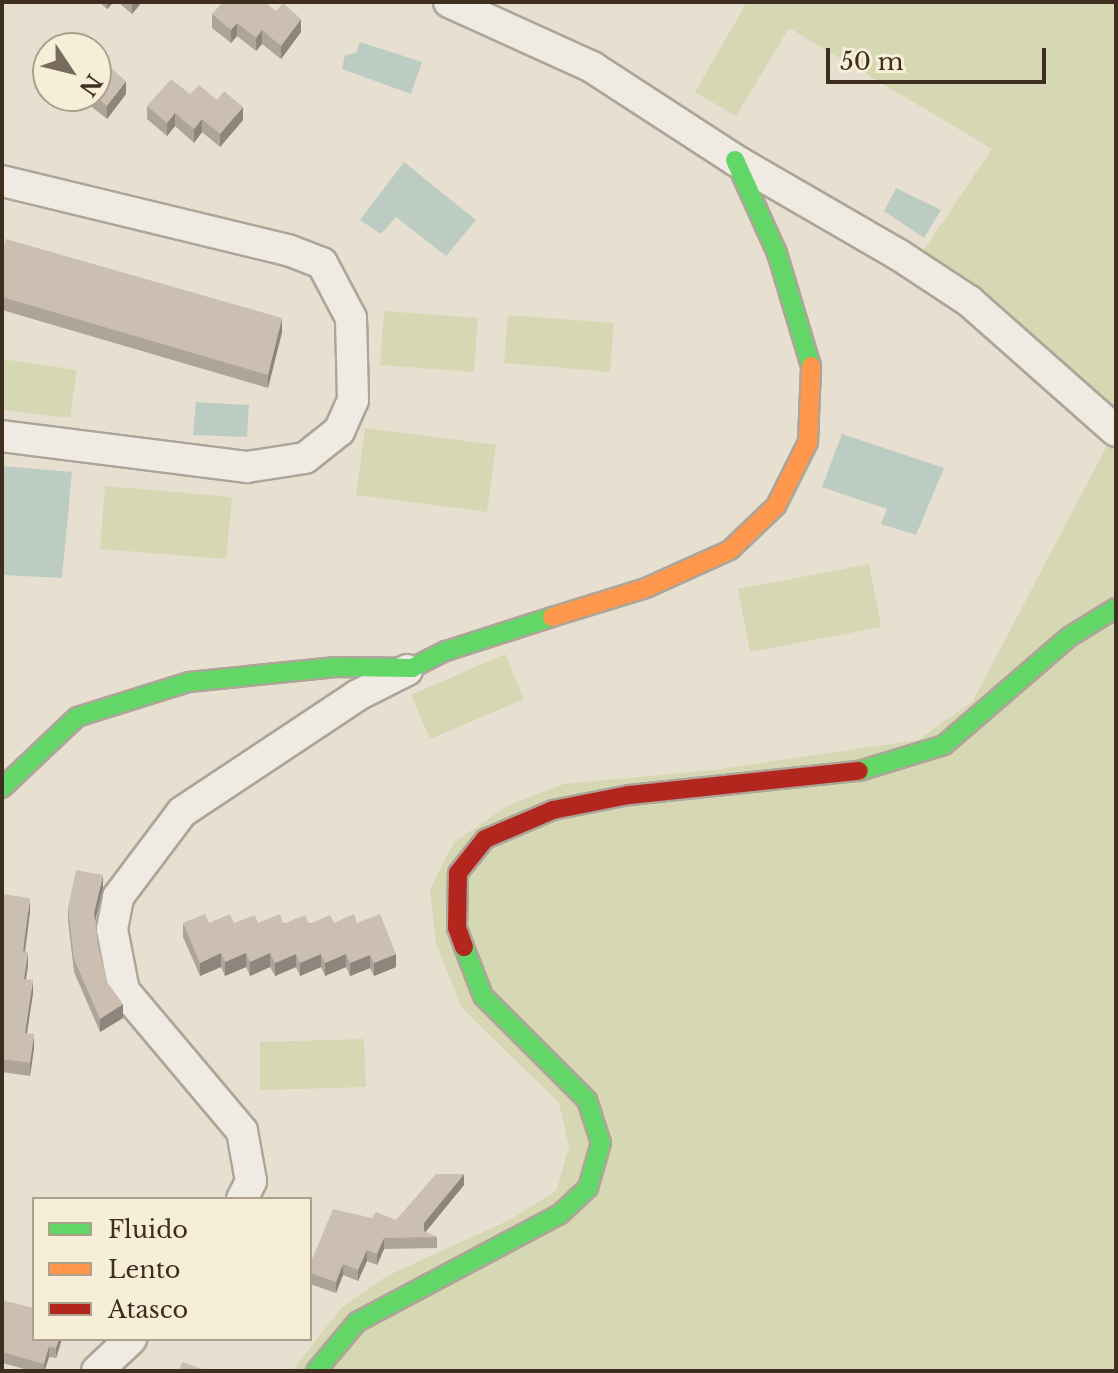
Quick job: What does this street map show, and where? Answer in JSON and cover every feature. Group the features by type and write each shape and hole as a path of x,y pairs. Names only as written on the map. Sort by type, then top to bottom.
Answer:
{"street":[{"path":"449,2 592,67 735,160 969,301 1116,431"},
{"path":"243,1197 251,1181 242,1131 124,991 112,929 118,897 182,812 358,695 446,651 646,588 702,563 730,550 776,506 808,442 811,358 777,253 735,160"},
{"path":"2,181 288,250 322,263 351,318 353,400 339,431 305,458 247,467 2,436"},
{"path":"316,1371 357,1322 560,1214 588,1188 601,1143 587,1100 483,996 457,928 458,873 485,839 553,810 629,795 859,771 944,745 1069,637 1116,608"},
{"path":"2,788 77,717 189,682 336,667 412,668"},
{"path":"97,1371 129,1341"}],"green space":[{"path":"747,2 1116,2 1116,1371 292,1371 342,1307 387,1276 511,1219 557,1190 569,1146 559,1103 462,1008 436,944 430,889 454,842 509,805 564,784 713,770 918,740 973,701 1111,438 908,273 992,149 789,28 736,116 695,92"},
{"path":"384,311 478,318 474,372 380,365"},
{"path":"508,315 614,323 610,372 504,363"},
{"path":"2,359 77,370 70,418 2,410"},
{"path":"365,428 496,445 487,512 356,495"},
{"path":"105,486 232,497 226,559 100,549"},
{"path":"869,564 881,627 750,652 738,589"},
{"path":"505,654 524,699 430,739 411,695"},
{"path":"364,1039 366,1087 260,1090 260,1042"}],"shaded area":[{"path":"360,42 422,62 411,94 342,69 345,55 356,53"},
{"path":"404,162 476,220 446,256 396,217 381,234 360,220"},
{"path":"896,188 941,210 924,238 884,211"},
{"path":"196,402 249,405 247,437 193,435"},
{"path":"842,434 944,468 916,535 881,524 887,509 822,487"},
{"path":"2,466 72,472 62,578 2,575"}],"building":[{"path":"223,2 265,2 276,11 283,3 301,19 281,46 262,30 256,38 237,23 231,30 212,14"},
{"path":"112,69 126,81 112,99"},
{"path":"171,79 190,94 199,85 217,100 224,91 243,107 220,134 202,119 194,129 175,113 167,123 147,106"},
{"path":"6,239 282,318 268,375 2,297 2,251"},
{"path":"76,870 103,875 94,913 98,945 107,982 123,1004 100,1019 74,959 68,907"},
{"path":"2,894 30,898 23,951 28,952 24,979 33,980 25,1033 34,1034 30,1063 2,1059"},
{"path":"205,914 209,923 230,914 234,923 255,915 258,923 280,914 283,924 305,915 309,924 330,915 334,923 354,914 357,923 380,914 396,954 374,963 370,955 350,963 346,954 325,963 321,954 300,963 296,954 275,963 270,953 250,962 246,953 225,962 221,953 200,963 183,923"},
{"path":"436,1174 464,1174 424,1223 424,1231 437,1237 384,1238 377,1254 367,1250 358,1270 343,1264 336,1282 312,1274 312,1259 333,1209 372,1218 376,1212 396,1220"},
{"path":"2,1300 32,1308 32,1341 58,1341 56,1348 49,1346 44,1364 2,1352"},
{"path":"182,1362 208,1371 179,1371"}],"traffic: fast":[{"path":"735,160 777,253 811,366"},
{"path":"859,771 944,745 1069,637 1116,608"},
{"path":"2,788 77,717 189,682 336,667 412,668 446,651 552,617"},
{"path":"316,1371 357,1322 560,1214 588,1188 601,1143 587,1100 483,996 464,947"}],"traffic: slow":[{"path":"552,617 646,588 730,550 776,506 808,442 811,366"}],"traffic: jam":[{"path":"464,947 457,928 458,873 485,839 553,810 629,795 859,771"}]}
